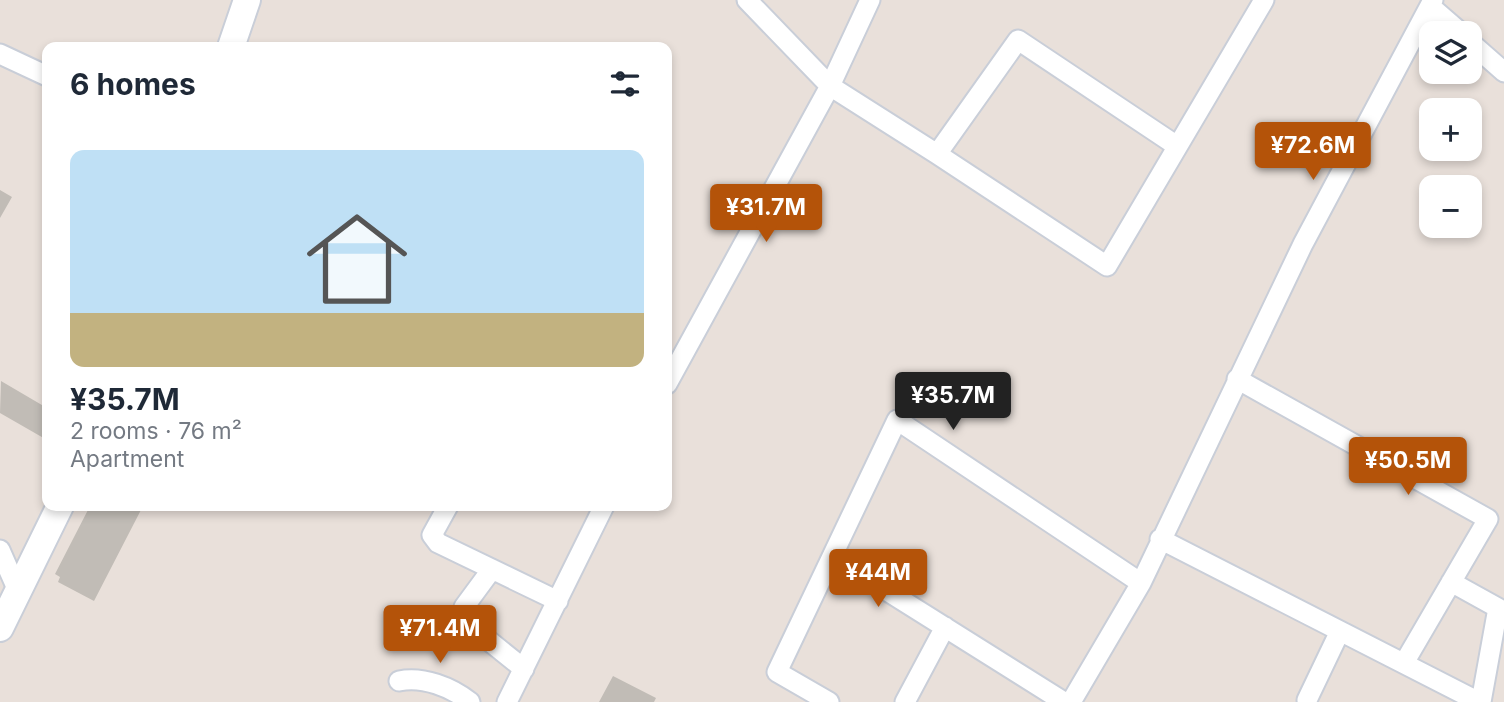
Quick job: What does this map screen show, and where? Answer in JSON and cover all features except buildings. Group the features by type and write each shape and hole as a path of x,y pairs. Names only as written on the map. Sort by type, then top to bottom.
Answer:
{"street":[{"path":"233,42 247,0"},
{"path":"747,0 830,86 937,153 1107,266 1264,0"},
{"path":"672,375 830,86 870,0"},
{"path":"1071,702 1141,583 1303,244 1432,3 1449,21"},
{"path":"937,153 1018,40 1178,146"},
{"path":"1482,53 1504,72"},
{"path":"0,54 42,74"},
{"path":"1237,379 1488,519 1404,663"},
{"path":"829,702 777,672 897,419 1141,583"},
{"path":"0,628 58,511"},
{"path":"445,511 432,535 438,543 558,601"},
{"path":"511,700 523,669 602,511"},
{"path":"1160,539 1404,663 1458,697 1480,702 1498,608 1451,582"},
{"path":"0,550 18,591"},
{"path":"833,557 1064,702"},
{"path":"492,569 464,607 467,623 523,669"},
{"path":"905,702 945,627"},
{"path":"1307,700 1340,631"},
{"path":"399,681 414,678 458,692 470,702"}]}
